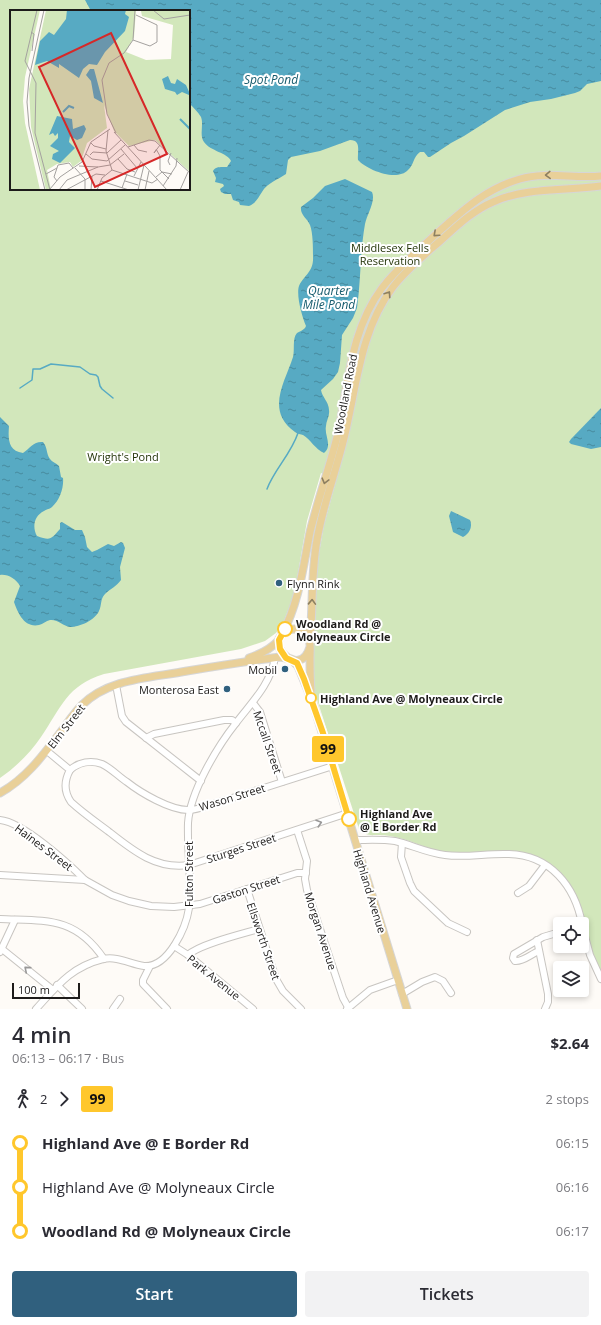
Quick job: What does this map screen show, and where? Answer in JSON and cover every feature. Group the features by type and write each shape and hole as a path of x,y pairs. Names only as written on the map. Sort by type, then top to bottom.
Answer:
{"main road":[{"name":"Woodland Road","path":"310,644 316,548 334,462 354,346 360,328 370,307 383,286 399,268 454,218 481,196 500,186 525,178 548,175 601,176"},
{"path":"566,175 566,189"},
{"name":"Woodland Road","path":"281,637 291,617 295,604 311,528 346,430 363,352 381,305 393,286 411,266 462,222 486,205 501,198 521,193 601,186"},
{"path":"481,196 486,205"},
{"path":"296,629 304,632 310,644 308,652 304,657 298,660 289,659 280,649 281,637 287,631 296,629"},
{"name":"Elm Street","path":"239,662 260,654 271,647 281,637"},
{"name":"Highland Avenue","path":"310,644 310,681 313,704"},
{"name":"Elm Street","path":"0,793 24,776 47,751 83,704 98,693 116,685 138,680 239,662 275,658 289,659"},
{"name":"Highland Avenue","path":"289,659 298,666 313,704 334,766 407,1009"}],"street":[{"name":"Fulton Street","path":"150,966 157,964 163,959 174,946 183,928 189,906 188,839 190,810 194,798 201,781 218,750 266,683 275,658"},
{"path":"116,685 119,708 123,719 201,781"},
{"name":"Mccall Street","path":"252,703 260,712 282,782"},
{"path":"146,738 152,734 228,719 236,723"},
{"path":"160,749 157,745 157,739 159,734 163,732"},
{"path":"47,751 70,770"},
{"name":"Wason Street","path":"70,770 85,762 100,763 142,792 169,805 190,810 334,766"},
{"name":"Sturges Street","path":"70,770 66,783 66,791 72,802 133,851 143,857 181,866 189,865 348,813"},
{"name":"Haines Street","path":"0,820 13,823 26,831 70,865 84,880"},
{"name":"Morgan Avenue","path":"297,830 307,860 307,890 343,998 348,1008"},
{"path":"355,840 383,840 402,843 427,852 450,856 514,854 533,859 545,865 557,874 571,890 578,906 580,917"},
{"path":"402,843 401,857 414,891 448,923 467,932"},
{"path":"518,893 529,886 545,865"},
{"name":"Gaston Street","path":"0,875 84,880 112,895 134,903 163,907 189,906 297,873 306,873"},
{"name":"Ellsworth Street","path":"247,889 278,983 301,1009"},
{"path":"0,919 48,921 69,927 88,940 104,959"},
{"path":"15,920 1,950 82,1009"},
{"path":"188,955 194,950 259,929"},
{"path":"539,952 532,954 519,962 516,962 513,959 514,954 537,940 553,934"},
{"path":"537,940 548,994 548,1002 545,1009"},
{"name":"Park Avenue","path":"174,946 188,955 253,1009"},
{"path":"589,951 601,979"},
{"path":"36,1009 55,988 75,970 87,964 104,959 119,959 140,965 150,966 143,984 167,1009"},
{"path":"402,994 422,982 434,977 442,981 451,993"},
{"path":"348,1008 370,990 398,980"},
{"path":"113,1009 120,999"}],"green space":[{"name":"Middlesex Fells Reservation","path":"0,0 601,0 601,974 589,939 589,917 583,917 578,900 572,889 565,878 552,865 538,857 524,853 445,852 431,849 397,837 365,834 359,829 312,684 311,662 315,624 317,564 324,525 336,481 321,473 307,521 294,596 283,623 276,633 265,641 241,649 104,674 81,684 66,699 32,749 0,778"}],"water":[{"name":"Spot Pond","path":"85,0 601,0 601,81 587,84 580,91 575,93 530,102 505,110 430,157 428,157 424,152 420,152 408,170 397,175 390,175 375,171 362,164 358,160 358,144 350,140 320,151 291,157 288,160 286,174 267,186 257,200 251,205 240,205 239,202 233,200 231,194 221,192 220,189 224,186 223,184 215,182 216,178 213,171 214,169 219,167 227,167 231,161 226,156 210,148 204,142 202,136 201,117 190,104 190,10 90,10"},
{"name":"Quarter Mile Pond","path":"345,179 372,192 373,199 363,234 357,308 353,318 342,335 338,372 321,390 329,407 326,424 328,447 324,453 306,437 296,433 286,424 281,415 279,406 282,386 293,357 295,335 306,326 300,306 298,290 301,282 312,266 313,245 310,225 301,210 301,207 325,186"},
{"path":"601,408 601,447 591,449 571,444 569,442 571,439"},
{"name":"Wright's Pond","path":"0,417 9,426 9,440 14,450 23,453 35,444 43,442 46,446 50,459 59,466 61,477 63,478 62,489 57,501 52,507 41,513 36,519 34,525 37,536 48,539 50,538 60,529 60,523 62,522 75,530 82,530 87,547 92,552 108,544 114,546 121,542 123,543 125,548 120,567 121,580 103,596 100,609 97,614 91,620 83,624 70,627 53,620 49,620 39,625 29,624 22,619 14,602 20,586 12,578 6,575 0,575"},
{"path":"451,511 470,520 470,530 463,537 453,532 449,516"}],"waterway":[{"path":"20,388 32,380 33,369 40,369 51,364 80,367 90,374 96,375 102,389 113,398"},
{"path":"267,489 295,441 298,433"}],"bus line":[{"name":"99","path":"285,629 279,640 281,652 286,658 297,663 304,679 323,733 349,819"}],"place":[{"name":"Flynn Rink","path":"279,583"},
{"name":"Woodland Rd @ Molyneaux Circle","path":"285,629"},
{"name":"Mobil","path":"285,669"},
{"name":"Monterosa East","path":"227,689"},
{"name":"Highland Ave @ Molyneaux Circle","path":"311,698"},
{"name":"Highland Ave @ E Border Rd","path":"349,819"}]}
